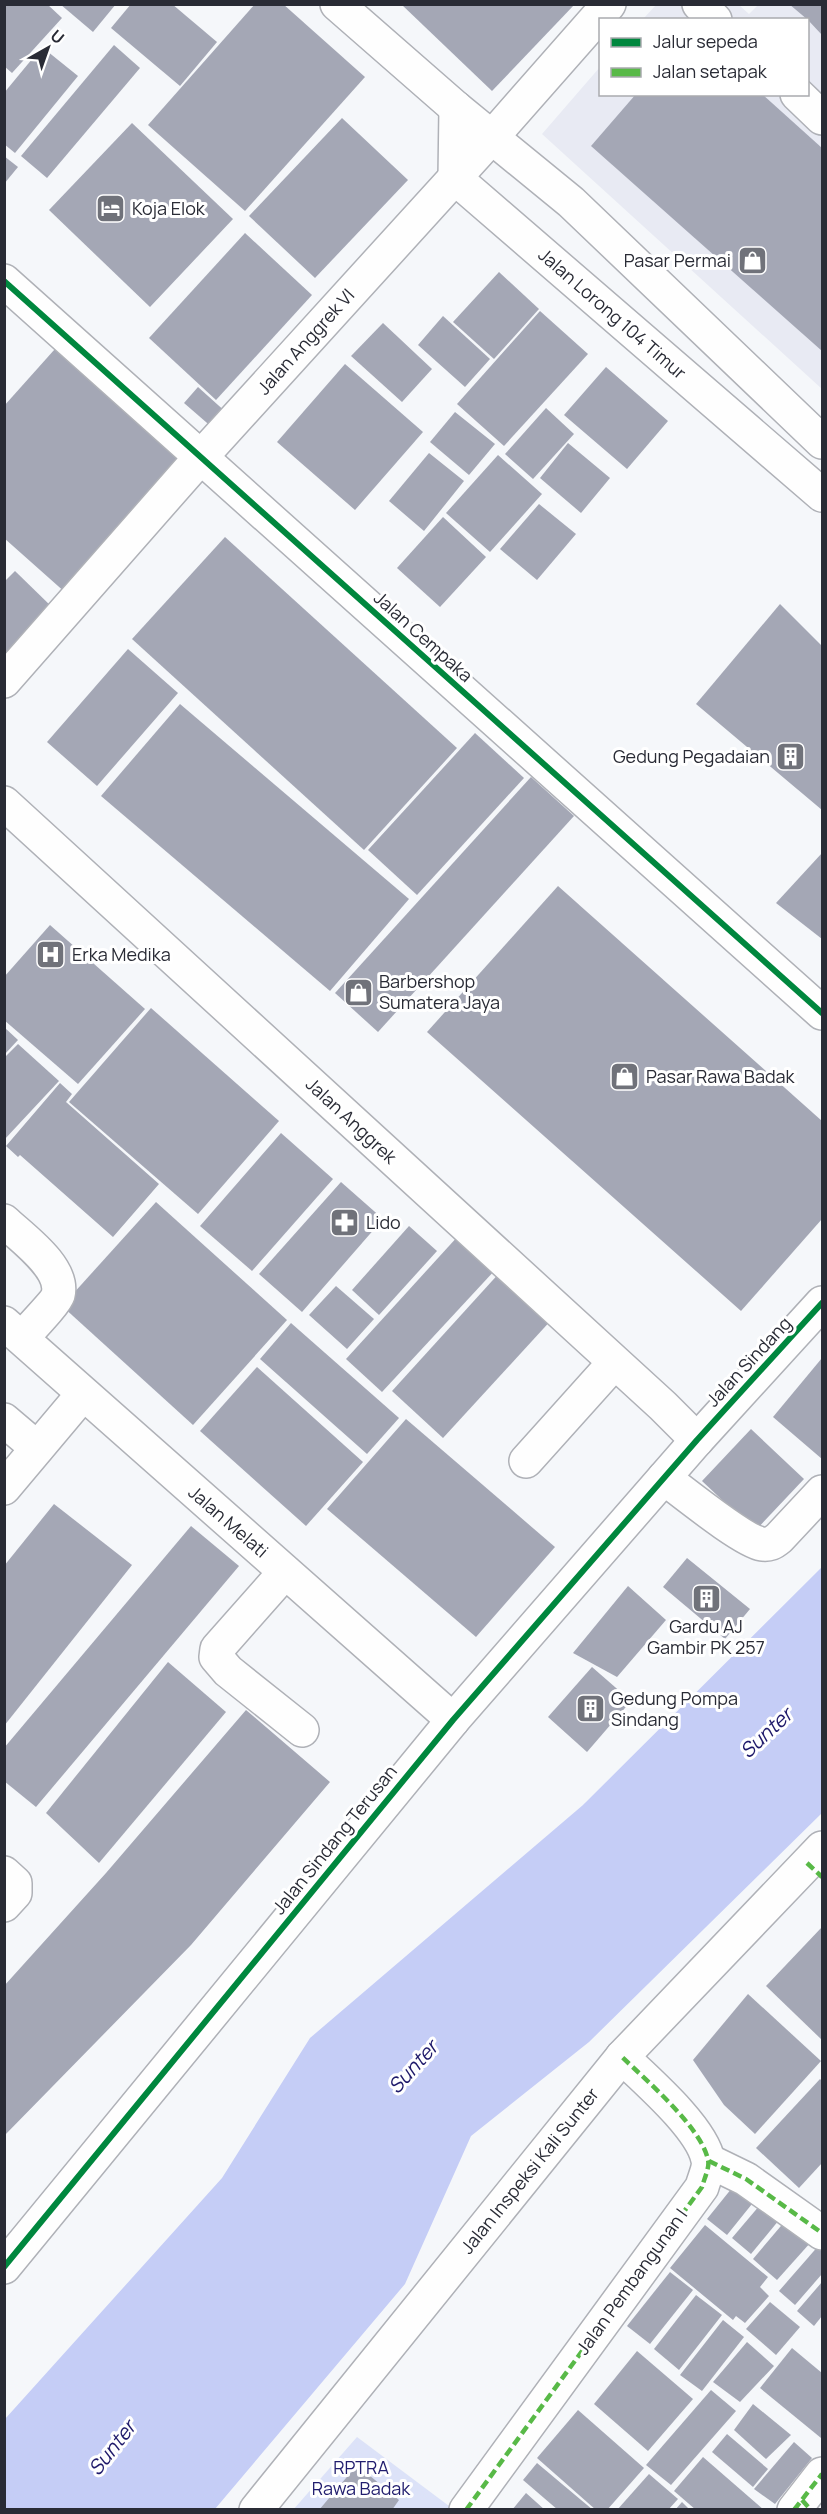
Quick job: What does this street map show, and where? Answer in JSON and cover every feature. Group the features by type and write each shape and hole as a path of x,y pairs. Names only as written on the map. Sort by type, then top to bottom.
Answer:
{"street":[{"path":"337,4 456,108 571,202 822,442"},
{"name":"Jalan Anggrek VI","path":"4,681 200,458 492,137 609,4"},
{"path":"699,4 713,18"},
{"path":"799,96 822,118"},
{"path":"454,178 456,108"},
{"name":"Jalan Lorong 104 Timur","path":"454,178 822,495"},
{"name":"Jalan Cempaka","path":"4,281 822,1013"},
{"name":"Jalan Anggrek","path":"4,803 697,1440"},
{"path":"4,1221 54,1268 59,1285 58,1296 13,1331"},
{"name":"Jalan Sindang","path":"697,1440 822,1303"},
{"name":"Jalan Melati","path":"13,1331 453,1720"},
{"path":"526,1461 614,1363"},
{"path":"4,1488 83,1394"},
{"path":"4,1420 37,1448"},
{"name":"Jalan Sindang Terusan","path":"4,2267 453,1720 697,1440"},
{"path":"664,1478 747,1538 765,1545 772,1544 779,1538 822,1492"},
{"path":"285,1572 217,1649 216,1657 228,1671 302,1730"},
{"name":"Jalan Inspeksi Kali Sunter","path":"256,2510 622,2057 817,1863"},
{"path":"4,1873 15,1882 15,1893 4,1905"},
{"path":"622,2057 684,2118 709,2161 746,2179 822,2233"},
{"name":"Jalan Pembangunan I","path":"466,2510 702,2187 709,2161"},
{"path":"803,2506 822,2474"}],"shaded area":[{"name":"Pasar Permai","path":"656,5 739,5 749,14 758,5 822,5 822,389 542,134 599,68 599,96 809,96 809,18 644,18"}],"green space":[{"name":"RPTRA Rawa Badak","path":"357,2437 453,2509 293,2510"}],"water":[{"name":"Sunter","path":"822,1567 822,1813 589,2042 471,2136 405,2284 215,2509 5,2509 5,2419 222,2178 310,2038 583,1805"}],"building":[{"path":"4,4 47,4 62,18 12,73 4,66"},
{"path":"60,4 116,4 93,32"},
{"path":"131,4 172,4 217,42 180,86 111,28"},
{"path":"255,4 283,4 365,77 245,211 148,125"},
{"path":"401,4 575,4 492,91"},
{"path":"789,4 822,4 822,35 809,21 809,18 806,18"},
{"path":"114,45 140,68 47,178 21,156"},
{"path":"42,47 78,76 15,153 4,144 4,93"},
{"name":"Pasar Permai","path":"634,96 764,96 822,148 822,351 591,146"},
{"path":"342,118 408,180 315,278 249,216"},
{"path":"132,123 233,219 150,307 49,210"},
{"path":"4,156 18,167 4,184"},
{"path":"245,233 312,295 216,400 149,338"},
{"path":"499,272 539,309 494,359 453,322"},
{"path":"540,311 588,354 504,446 457,404"},
{"path":"443,316 490,359 465,387 418,345"},
{"path":"383,323 432,369 402,402 351,356"},
{"path":"63,340 191,454 67,594 4,538 4,406"},
{"path":"345,364 423,432 355,510 277,442"},
{"path":"606,367 668,421 627,469 564,415"},
{"path":"198,387 228,414 214,429 184,403"},
{"path":"546,408 574,434 533,479 505,454"},
{"path":"455,412 495,444 469,475 430,442"},
{"path":"568,443 610,478 581,513 540,478"},
{"path":"429,453 464,481 424,531 389,501"},
{"path":"498,455 542,494 490,552 446,513"},
{"path":"539,504 576,534 537,580 500,549"},
{"path":"443,517 486,557 440,607 397,568"},
{"path":"225,537 457,748 364,850 132,639"},
{"path":"15,571 54,609 4,661 4,582"},
{"name":"Gedung Pegadaian","path":"780,604 822,646 822,810 696,704"},
{"path":"128,649 178,693 97,786 47,742"},
{"path":"180,704 409,899 330,991 101,796"},
{"path":"475,733 524,778 417,895 368,850"},
{"path":"531,777 574,816 378,1032 335,993"},
{"path":"822,853 822,939 776,903"},
{"name":"Pasar Rawa Badak","path":"558,886 822,1121 822,1219 741,1311 427,1032"},
{"path":"50,925 145,1009 78,1084 4,1020 4,977"},
{"path":"151,1008 279,1121 198,1214 69,1102"},
{"path":"4,1027 18,1040 4,1055"},
{"path":"18,1044 59,1081 4,1140 4,1058"},
{"path":"60,1083 72,1094 66,1102 159,1184 113,1237 20,1155 18,1157 6,1146"},
{"path":"281,1133 333,1179 252,1271 200,1226"},
{"path":"341,1182 383,1219 302,1312 259,1274"},
{"path":"156,1202 287,1320 193,1425 62,1306"},
{"path":"409,1226 437,1251 379,1315 352,1290"},
{"path":"459,1235 496,1269 382,1392 346,1359"},
{"path":"502,1270 554,1317 443,1438 392,1391"},
{"path":"336,1286 374,1319 347,1349 309,1315"},
{"path":"291,1323 399,1418 367,1454 260,1359"},
{"path":"822,1358 822,1459 773,1417"},
{"path":"257,1367 363,1462 306,1526 200,1431"},
{"path":"406,1419 555,1547 476,1637 327,1509"},
{"path":"751,1429 804,1479 755,1531 702,1481"},
{"path":"54,1504 132,1565 4,1726 4,1566"},
{"path":"191,1526 239,1566 36,1807 4,1781 4,1748"},
{"name":"Gardu AJ Gambir PK 257","path":"687,1558 750,1609 725,1639 663,1587"},
{"path":"628,1586 666,1620 617,1677 573,1653"},
{"path":"168,1662 226,1712 99,1863 46,1813"},
{"name":"Gedung Pompa Sindang","path":"592,1667 631,1701 587,1752 548,1717"},
{"path":"246,1710 330,1782 191,1945 4,2136 4,1986 106,1873"},
{"path":"822,1927 822,2040 766,1986"},
{"path":"748,1994 821,2061 755,2134 724,2105 693,2060"},
{"path":"820,2079 822,2081 822,2163 799,2188 756,2148"},
{"path":"740,2178 760,2194 727,2235 707,2219"},
{"path":"766,2198 784,2214 751,2254 732,2238"},
{"path":"786,2220 811,2242 777,2280 753,2259"},
{"path":"705,2225 768,2277 760,2287 769,2296 745,2323 736,2316 733,2320 670,2268"},
{"path":"820,2244 822,2246 822,2274 795,2305 779,2291"},
{"path":"670,2272 693,2290 650,2344 627,2326"},
{"path":"822,2282 822,2316 814,2326 797,2311"},
{"path":"696,2295 722,2315 679,2370 654,2349"},
{"path":"770,2302 800,2327 776,2355 746,2329"},
{"path":"723,2320 744,2337 702,2391 680,2375"},
{"path":"747,2342 774,2366 740,2402 713,2382"},
{"path":"792,2348 822,2373 821,2438 760,2388"},
{"path":"637,2351 693,2399 648,2451 594,2404"},
{"path":"711,2390 736,2411 671,2485 646,2465"},
{"path":"753,2404 791,2435 766,2459 734,2430"},
{"path":"578,2410 644,2468 607,2510 596,2510 537,2458"},
{"path":"727,2434 768,2469 753,2487 712,2452"},
{"path":"794,2442 812,2458 775,2504 754,2489"},
{"path":"703,2457 764,2510 696,2510 674,2491"},
{"path":"537,2463 593,2510 558,2510 523,2480"},
{"path":"357,2465 399,2500 392,2510 319,2510"},
{"path":"649,2474 678,2499 668,2510 617,2510"},
{"path":"526,2493 545,2510 512,2510"},
{"path":"682,2502 690,2510 675,2510"}],"marked path":[{"path":"807,1863 822,1877"},
{"path":"466,2510 702,2187 708,2170 704,2147 684,2119 622,2057"},
{"path":"709,2161 746,2179 822,2233"},
{"path":"794,2510 822,2474"},
{"path":"802,2500 811,2510"}],"cycle path":[{"path":"4,281 822,1013"},
{"path":"4,2267 453,1720 697,1440 822,1303"}],"place":[{"name":"Koja Elok","path":"111,209"},
{"name":"Pasar Permai","path":"752,261"},
{"name":"Gedung Pegadaian","path":"791,757"},
{"name":"Erka Medika","path":"51,955"},
{"name":"Barbershop Sumatera Jaya","path":"358,992"},
{"name":"Pasar Rawa Badak","path":"625,1077"},
{"name":"Lido","path":"345,1223"},
{"name":"Gardu AJ Gambir PK 257","path":"706,1598"},
{"name":"Gedung Pompa Sindang","path":"590,1709"}]}
